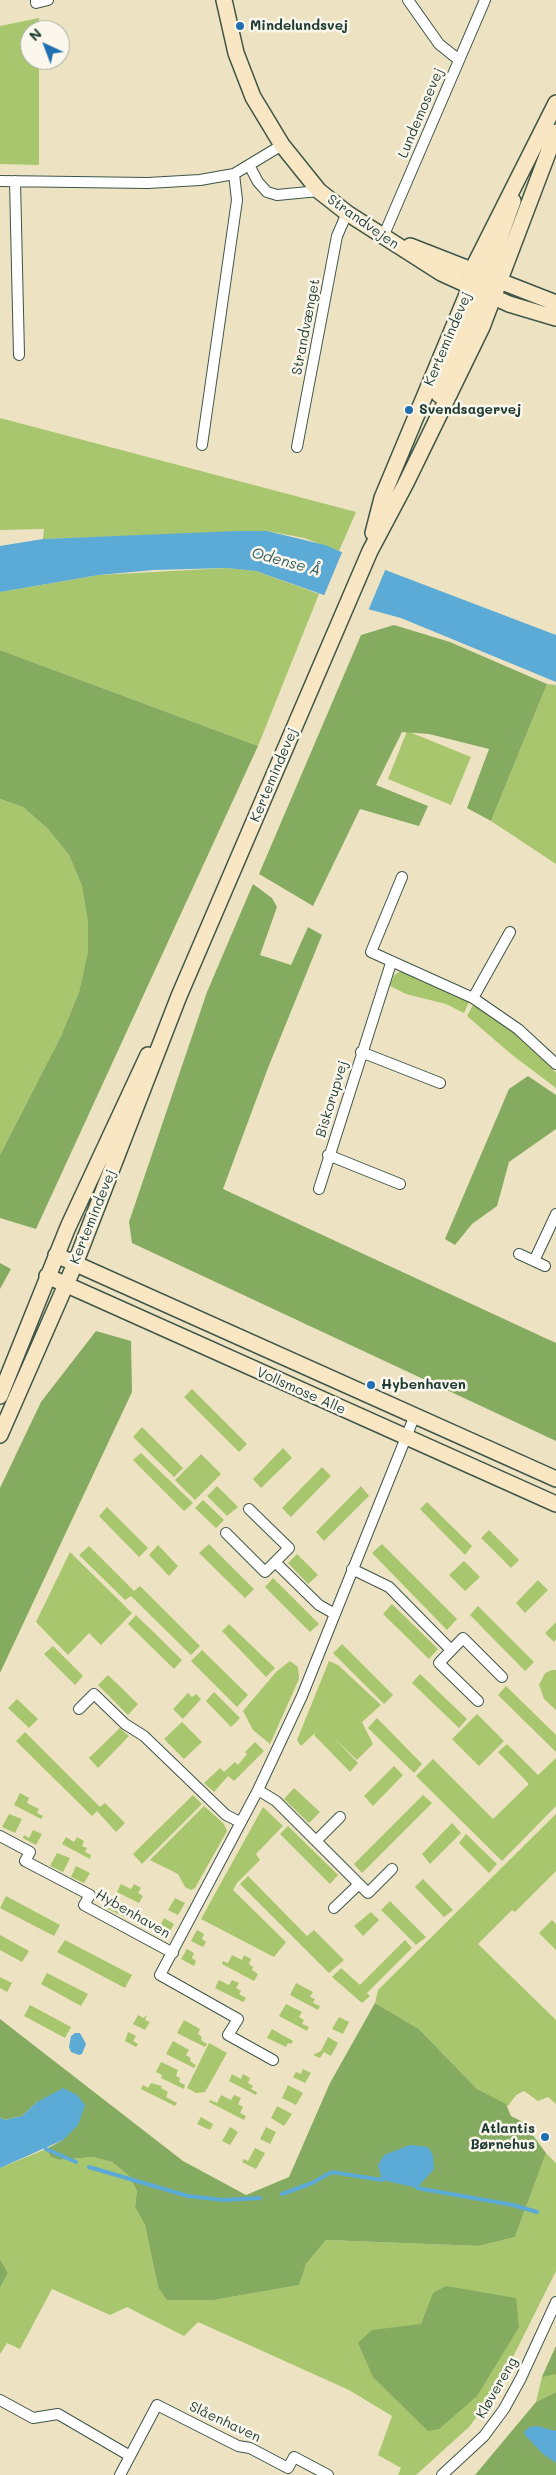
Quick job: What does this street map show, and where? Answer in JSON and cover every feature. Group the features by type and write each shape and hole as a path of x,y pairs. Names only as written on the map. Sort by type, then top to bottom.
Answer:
{"main road":[{"name":"Strandvejen","path":"224,0 236,53 253,97 282,145 320,191 347,214 383,237 442,273 482,290"},
{"name":"Kertemindevej","path":"0,1435 75,1264 179,996 368,554 406,483 482,327 482,290 472,270 531,148 556,103"},
{"path":"556,132 492,278 482,290 509,304 556,318"},
{"path":"492,278 531,148"},
{"path":"383,237 556,303"},
{"name":"Kertemindevej","path":"368,554 382,498 482,290"},
{"name":"Kertemindevej","path":"0,1396 47,1276 113,1126 179,996"},
{"name":"Vollsmose Alle","path":"56,1255 556,1478"},
{"name":"Vollsmose Alle","path":"47,1276 65,1286 556,1504"}],"street":[{"path":"36,0 36,3 48,0"},
{"path":"408,0 439,44 459,60"},
{"name":"Lundemosevej","path":"383,237 485,0"},
{"path":"0,180 148,182 200,180 234,174 282,145"},
{"path":"249,165 258,182 267,192 277,195 320,191"},
{"path":"202,445 237,200 234,174"},
{"path":"15,181 20,354"},
{"name":"Strandvænget","path":"297,447 337,236 347,214"},
{"path":"402,877 372,952 391,963 474,998 518,1029 556,1064"},
{"path":"474,998 510,932"},
{"name":"Biskorupvej","path":"319,1189 328,1155 391,963"},
{"name":"Biskorupvej","path":"361,1052 440,1083"},
{"name":"Biskorupvej","path":"328,1155 400,1184"},
{"path":"534,1261 556,1214"},
{"path":"519,1254 545,1266"},
{"name":"Hybenhaven","path":"273,2060 228,2035 238,2019 160,1975 258,1790 305,1690 414,1415"},
{"path":"226,1533 265,1572 289,1548 249,1509"},
{"path":"275,1562 319,1605 335,1614"},
{"path":"352,1569 389,1587 451,1650"},
{"path":"478,1701 439,1663 463,1638 502,1677"},
{"path":"79,1708 94,1694 125,1724 144,1736 226,1816 240,1822"},
{"path":"258,1790 276,1801 368,1893 392,1869"},
{"path":"316,1841 340,1817"},
{"name":"Hybenhaven","path":"0,1836 30,1852 25,1861 90,1895 84,1905 173,1953"},
{"path":"334,1908 359,1884"},
{"name":"Kløvereng","path":"442,2475 484,2436 504,2409 521,2378 556,2302"},
{"path":"0,2400 33,2418 58,2414 130,2456"},
{"name":"Slåenhaven","path":"120,2475 157,2405 238,2446 250,2448 288,2468 294,2457 328,2475"}],"green space":[{"path":"20,22 20,70 39,70 39,165 0,164 0,26"},
{"path":"0,418 356,512 339,551 304,538 267,531 43,539 44,529 0,530"},
{"path":"226,568 256,571 319,594 258,746 0,650 0,592 99,575"},
{"path":"394,625 450,642 547,684 491,821 467,808 489,749 429,734 402,732 376,785 428,806 419,826 360,809 313,906 259,874 361,635"},
{"path":"0,650 258,746 36,1229 0,1218 0,1155 61,1036 79,992 88,951 88,923 82,886 69,855 47,828 23,807 0,799"},
{"path":"547,684 556,685 556,864 491,821"},
{"path":"407,731 471,757 451,805 388,779"},
{"path":"0,799 23,807 47,828 69,855 82,886 88,923 88,951 79,992 61,1036 0,1155"},
{"path":"253,884 272,898 277,907 260,955 291,965 308,927 322,935 268,1068 223,1189 556,1343 556,1441 132,1243 129,1222 207,992"},
{"path":"401,971 469,1002 464,1013 446,1004 406,994 390,986 394,975"},
{"path":"473,1005 503,1023 543,1059 556,1073 556,1088 511,1054 467,1016"},
{"path":"528,1076 556,1095 556,1129 509,1162 497,1206 472,1224 455,1245 445,1239 509,1089"},
{"path":"0,1263 11,1269 0,1289"},
{"path":"96,1331 131,1341 132,1392 0,1673 0,1488 41,1402"},
{"path":"192,1389 247,1444 239,1452 184,1397"},
{"path":"142,1427 183,1468 174,1477 133,1437"},
{"path":"283,1448 292,1458 261,1488 253,1479"},
{"path":"141,1453 193,1503 184,1511 133,1460"},
{"path":"201,1454 221,1474 195,1500 175,1480"},
{"path":"322,1467 331,1476 291,1517 282,1508"},
{"path":"217,1486 238,1507 227,1516 207,1496"},
{"path":"361,1486 369,1496 324,1541 316,1532"},
{"path":"203,1500 224,1520 216,1528 195,1508"},
{"path":"427,1502 472,1546 465,1555 420,1509"},
{"path":"107,1507 148,1548 139,1557 99,1516"},
{"path":"489,1530 519,1560 511,1568 481,1538"},
{"path":"209,1544 254,1589 245,1598 199,1553"},
{"path":"382,1544 457,1619 447,1630 372,1553"},
{"path":"158,1545 178,1566 169,1576 149,1555"},
{"path":"89,1546 134,1591 140,1586 200,1646 191,1655 131,1596 125,1600 79,1555"},
{"path":"70,1552 132,1613 101,1645 89,1633 68,1655 36,1622"},
{"path":"297,1554 318,1575 308,1584 288,1563"},
{"path":"464,1561 480,1577 465,1591 449,1575"},
{"path":"273,1578 319,1624 310,1632 265,1587"},
{"path":"538,1580 548,1590 525,1613 516,1603"},
{"path":"392,1604 438,1649 429,1659 383,1614"},
{"path":"478,1606 534,1662 525,1671 470,1615"},
{"path":"136,1615 182,1660 174,1669 128,1624"},
{"path":"556,1622 556,1639 554,1642 545,1633"},
{"path":"229,1624 275,1668 266,1677 222,1631"},
{"path":"342,1644 393,1695 384,1704 333,1653"},
{"path":"53,1646 83,1676 75,1685 44,1654"},
{"path":"202,1650 248,1695 237,1707 191,1661"},
{"path":"290,1661 298,1667 299,1679 270,1744 253,1730 243,1711 276,1672"},
{"path":"329,1661 338,1665 381,1705 362,1722 373,1744 357,1760 334,1738 358,1763 350,1772 314,1735 316,1732 301,1746 297,1740"},
{"path":"556,1670 556,1710 544,1699 539,1685 545,1673"},
{"path":"420,1674 467,1719 459,1728 412,1683"},
{"path":"108,1675 138,1704 128,1715 98,1685"},
{"path":"506,1686 556,1735 556,1752 498,1695"},
{"path":"214,1692 240,1718 231,1727 206,1701"},
{"path":"188,1693 192,1697 196,1694 201,1699 183,1719 173,1709"},
{"path":"17,1699 38,1719 29,1728 8,1708"},
{"path":"477,1714 504,1741 479,1766 452,1739"},
{"path":"377,1718 422,1764 414,1773 368,1728"},
{"path":"182,1722 202,1742 184,1759 164,1739"},
{"path":"120,1728 129,1736 98,1768 89,1758"},
{"path":"25,1732 100,1807 105,1803 125,1823 116,1832 97,1811 92,1816 16,1741"},
{"path":"255,1742 264,1751 234,1781 228,1776 214,1792 204,1783 220,1768 224,1772 235,1762 238,1765 247,1754 245,1752"},
{"path":"507,1744 538,1775 556,1758 556,1806 502,1861 416,1776 433,1759 493,1819 529,1784 498,1752"},
{"path":"394,1766 403,1775 373,1806 364,1796"},
{"path":"294,1788 320,1812 309,1823 284,1799"},
{"path":"20,1793 29,1798 27,1803 39,1809 37,1813 43,1816 41,1819 14,1805"},
{"path":"193,1795 202,1804 142,1864 133,1854"},
{"path":"423,1795 432,1803 362,1873 354,1864"},
{"path":"204,1806 224,1824 227,1831 195,1888 191,1890 185,1887 178,1874 150,1860"},
{"path":"263,1807 283,1826 256,1854 260,1860 237,1883 233,1890 286,1942 274,1957 201,1919"},
{"path":"9,1814 22,1819 15,1833 2,1827"},
{"path":"556,1814 556,1871 515,1912 512,1910 478,1944 556,2020 556,2104 548,2097 538,2101 524,2091 516,2095 508,2106 477,2089 419,2029 375,2003 378,1990"},
{"path":"452,1823 461,1833 430,1864 422,1854"},
{"path":"288,1826 338,1875 330,1884 280,1834"},
{"path":"33,1830 42,1834 36,1845 23,1838 24,1835 29,1838"},
{"path":"466,1834 497,1864 489,1873 459,1843"},
{"path":"66,1837 74,1842 77,1837 84,1841 82,1846 87,1848 85,1852 91,1855 90,1859 62,1844"},
{"path":"57,1853 70,1858 63,1872 50,1866"},
{"path":"76,1866 90,1873 84,1883 71,1877"},
{"path":"248,1876 307,1936 314,1930 344,1960 329,1973 240,1884"},
{"path":"423,1879 453,1910 444,1917 415,1887"},
{"path":"121,1884 131,1889 134,1884 141,1888 138,1893 143,1896 139,1903 117,1892"},
{"path":"6,1896 60,1925 54,1936 0,1908"},
{"path":"175,1898 185,1903 178,1915 168,1910"},
{"path":"113,1900 129,1908 126,1913 131,1916 129,1919 108,1909"},
{"path":"390,1901 426,1937 416,1945 381,1910"},
{"path":"371,1912 379,1920 363,1936 354,1926"},
{"path":"164,1918 174,1924 167,1937 157,1932"},
{"path":"552,1920 556,1924 556,1950 539,1933"},
{"path":"197,1930 204,1934 202,1939 206,1942 203,1947 191,1941"},
{"path":"0,1935 29,1951 22,1962 0,1950"},
{"path":"65,1940 132,1975 125,1988 57,1952"},
{"path":"405,1940 412,1948 367,1993 370,1996 362,2003 332,1977 341,1968 360,1985"},
{"path":"187,1949 194,1953 192,1958 196,1961 194,1966 181,1959"},
{"path":"232,1955 242,1960 244,1955 251,1959 249,1964 253,1967 252,1970 258,1974 254,1981 222,1964 223,1961 228,1963"},
{"path":"47,1973 88,1994 81,2006 41,1984"},
{"path":"0,1977 12,1983 7,1992 0,1988"},
{"path":"219,1980 229,1985 232,1980 239,1983 236,1988 241,1991 239,1994 246,1998 243,2002 215,1988"},
{"path":"296,1983 313,1992 310,1997 315,1999 313,2003 320,2006 318,2010 290,1995"},
{"path":"375,2003 419,2029 477,2089 506,2104 511,2116 523,2122 546,2153 515,2237 479,2246 326,2240 306,2264 299,2285 214,2300 167,2300 158,2287 145,2225 135,2207 137,2191 129,2176 112,2162 93,2157 59,2160 51,2157 46,2149 63,2140 37,2102 22,2116 4,2120 0,2117 0,2019 183,2161 246,2195 289,2177 330,2083"},
{"path":"286,2004 302,2012 299,2017 304,2020 302,2024 309,2027 307,2031 279,2016"},
{"path":"30,2005 71,2027 65,2038 24,2016"},
{"path":"147,2014 145,2020 150,2022 145,2030 133,2024 138,2015 144,2018"},
{"path":"339,2017 349,2022 343,2034 332,2029"},
{"path":"184,2020 200,2029 198,2034 202,2037 201,2040 207,2044 205,2047 177,2033"},
{"path":"272,2029 293,2041 291,2044 288,2043 286,2047 267,2038"},
{"path":"128,2032 136,2036 133,2041 138,2044 136,2047 125,2041"},
{"path":"328,2037 338,2043 331,2056 324,2052 320,2058 313,2055 321,2051"},
{"path":"173,2041 189,2050 186,2055 196,2065 194,2068 166,2054"},
{"path":"209,2043 227,2053 205,2092 196,2093 187,2088"},
{"path":"161,2062 178,2070 176,2076 180,2078 179,2082 185,2085 184,2089 161,2078 162,2075 156,2072"},
{"path":"303,2069 311,2073 305,2083 293,2077 296,2072 301,2074"},
{"path":"232,2074 241,2079 243,2074 250,2078 248,2083 253,2086 251,2089 257,2092 256,2095 229,2081"},
{"path":"151,2083 162,2086 161,2088 168,2092 166,2097 177,2103 175,2106 141,2089 143,2085 148,2088"},
{"path":"288,2085 303,2093 296,2105 282,2098"},
{"path":"221,2095 231,2100 234,2095 241,2098 238,2104 243,2107 240,2113 246,2116 244,2120 209,2102 210,2100 217,2103"},
{"path":"277,2106 292,2114 284,2126 271,2118"},
{"path":"201,2117 213,2124 210,2130 197,2124"},
{"path":"230,2127 238,2132 230,2145 222,2141"},
{"path":"266,2127 276,2132 270,2144 260,2139"},
{"path":"255,2148 265,2153 256,2169 242,2162 244,2159 248,2161"},
{"path":"46,2149 51,2157 59,2160 93,2157 112,2162 129,2176 137,2191 135,2207 145,2225 158,2287 214,2300 298,2285 306,2264 326,2240 479,2246 515,2237 546,2153 556,2163 556,2271 496,2391 469,2427 416,2475 398,2475 401,2468 378,2455 392,2416 349,2390 198,2322 184,2336 127,2307 110,2315 52,2289 20,2349 7,2343 0,2354 0,2288 8,2273 0,2259 0,2168"},
{"path":"0,2259 8,2273 0,2288"},
{"path":"446,2286 516,2298 519,2327 477,2396 439,2429 428,2431 373,2377 358,2343 372,2330 421,2324 433,2293"},
{"path":"556,2346 556,2392 536,2402 542,2377"},
{"path":"556,2346 556,2374 542,2377"},
{"path":"556,2392 556,2475 475,2475 536,2402"}],"water":[{"name":"Odense Å","path":"267,531 325,545 367,563 556,635 556,682 401,618 349,604 256,571 226,568 154,570 99,575 0,592 0,546 43,539"},
{"path":"75,2033 80,2033 86,2044 82,2054 79,2055 71,2052 69,2047 71,2036"},
{"path":"63,2088 77,2095 85,2105 78,2125 63,2140 0,2168 0,2117 4,2120 22,2116 37,2102"},
{"path":"410,2145 428,2147 433,2155 434,2169 417,2188 382,2180 378,2165 384,2155"},
{"path":"537,2426 556,2431 556,2463 543,2454 525,2435 524,2432 529,2427"}],"pier":[{"path":"343,550 386,568 368,611 323,598"}],"waterway":[{"path":"46,2149 76,2162"},
{"path":"89,2167 188,2196 223,2200 260,2198"},
{"path":"282,2194 312,2183 332,2172 382,2180"},
{"path":"417,2188 513,2205 537,2212"}],"place":[{"name":"Mindelundsvej","path":"240,26"},
{"name":"Svendsagervej","path":"409,410"},
{"name":"Hybenhaven","path":"371,1385"},
{"name":"Atlantis Børnehus","path":"545,2137"}]}
